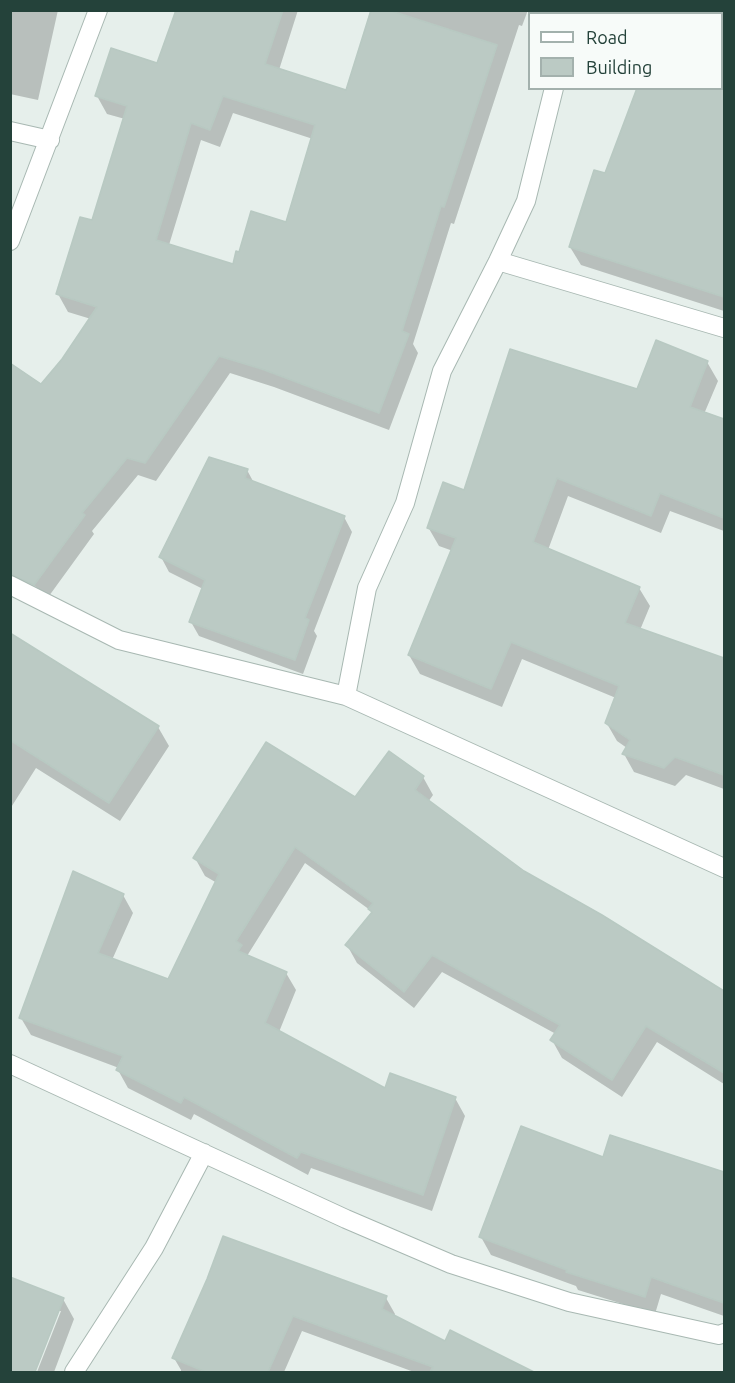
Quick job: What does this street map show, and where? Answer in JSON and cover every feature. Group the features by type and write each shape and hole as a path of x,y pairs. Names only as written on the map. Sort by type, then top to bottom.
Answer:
{"street":[{"path":"10,241 98,10"},
{"path":"346,696 368,588 405,503 442,371 526,201 554,90"},
{"path":"10,131 50,140"},
{"path":"498,261 724,328"},
{"path":"10,585 119,640 346,696 724,868"},
{"path":"10,1064 346,1219 451,1263 569,1302 719,1335 724,1333"},
{"path":"74,1372 154,1248 204,1153"}],"building":[{"path":"176,10 283,10 265,64 346,90 371,10 388,10 497,45 444,207 441,206 402,331 409,334 379,413 262,369 219,356 145,463 127,458 82,513 85,515 34,585 10,574 10,363 41,384 62,359 97,307 56,294 80,217 92,220 127,106 95,96 111,48 157,63","holes":["223,96 315,125 286,222 251,211 239,252 236,251 233,264 156,240 191,123 210,130"]},
{"path":"724,88 724,297 569,247 594,170 605,173 636,90 723,90"},
{"path":"656,340 708,361 690,407 724,419 724,518 660,493 651,516 557,478 533,542 640,587 625,623 724,658 724,775 675,757 664,768 622,754 630,740 605,723 619,686 511,642 491,689 408,655 456,538 427,528 443,482 464,490 510,349 637,389"},
{"path":"209,457 248,469 245,478 345,516 305,618 309,620 295,660 189,622 205,580 159,557"},
{"path":"10,633 159,726 109,803 10,740"},
{"path":"266,742 355,797 389,751 424,776 415,790 524,871 602,915 724,991 724,1073 646,1026 612,1080 550,1040 560,1025 432,955 404,992 345,945 372,912 368,909 373,903 295,847 236,941 242,945 238,951 287,972 265,1023 385,1088 390,1073 456,1097 423,1195 301,1152 297,1158 184,1097 181,1103 116,1070 123,1056 19,1018 73,871 124,894 98,953 168,979 219,874 193,858"},
{"path":"521,1126 603,1157 610,1135 724,1172 724,1303 651,1277 645,1297 566,1272 567,1270 479,1237"},
{"path":"223,1236 387,1296 382,1309 445,1341 450,1330 534,1372 430,1372 433,1367 293,1316 268,1372 206,1372 172,1358 207,1279"},
{"path":"10,1277 64,1298 35,1372 10,1372"}]}
